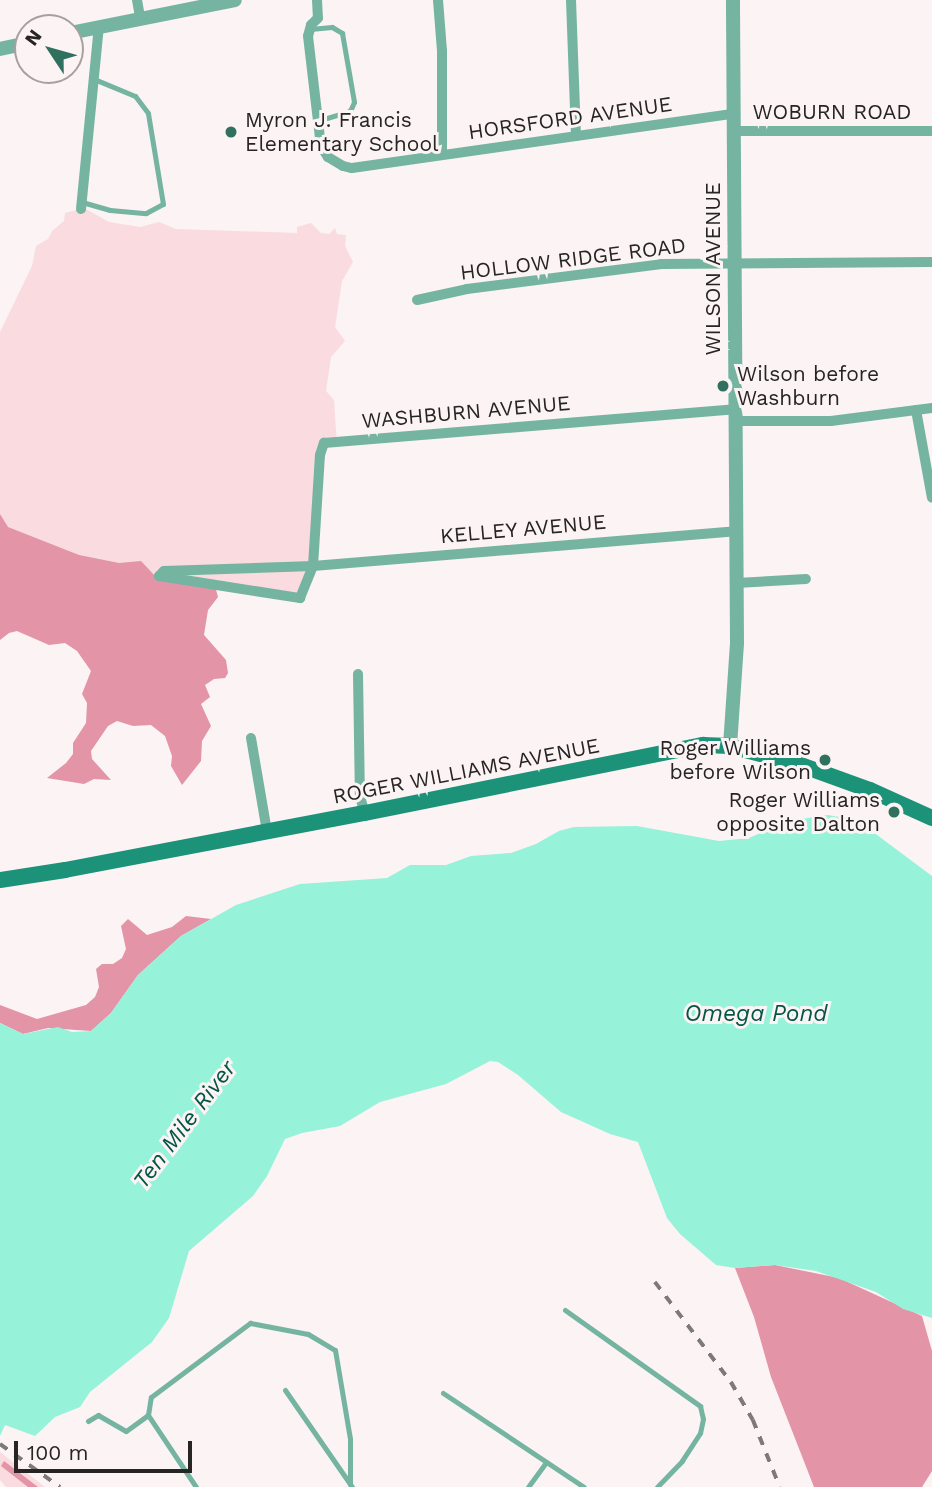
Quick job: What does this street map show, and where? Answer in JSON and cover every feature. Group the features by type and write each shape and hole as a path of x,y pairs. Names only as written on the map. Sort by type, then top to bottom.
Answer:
{"main road":[{"name":"ROGER WILLIAMS AVENUE","path":"0,880 267,832 703,745 730,747 831,775 932,818"}],"street":[{"path":"137,0 140,18"},
{"path":"84,30 235,0"},
{"name":"HORSFORD AVENUE","path":"317,0 318,18 308,36 321,146 328,157 343,166 352,168 733,114"},
{"path":"438,0 442,51 442,155"},
{"path":"571,0 576,136"},
{"name":"WILSON AVENUE","path":"730,747 737,643 733,0"},
{"path":"81,205 99,27"},
{"name":"WOBURN ROAD","path":"733,131 932,131"},
{"name":"HOLLOW RIDGE ROAD","path":"417,300 467,289 624,269 735,263 932,262"},
{"name":"WASHBURN AVENUE","path":"313,566 320,455 324,443 735,415 831,421 932,408"},
{"path":"916,410 932,498"},
{"name":"KELLEY AVENUE","path":"313,566 300,598 159,576 164,571 313,566 736,531"},
{"path":"736,583 806,579"},
{"path":"358,674 360,797 365,813"},
{"path":"251,738 267,832"}],"lane":[{"path":"310,29 332,27 342,33 354,102 350,111 318,121"},
{"path":"81,205 110,211 146,213 163,204 148,113 135,96 94,79"},
{"path":"565,1310 700,1406 703,1419 700,1433 682,1461 657,1487"},
{"path":"197,1487 148,1415 151,1397 250,1323 308,1334 335,1350 350,1439 351,1485"},
{"path":"285,1390 351,1485"},
{"path":"443,1393 523,1449 584,1487"},
{"path":"88,1420 98,1415 126,1431 148,1415"},
{"path":"527,1487 546,1461"}],"shaded area":[{"path":"84,208 109,222 140,227 159,222 176,229 297,233 297,227 311,223 321,233 329,234 335,228 337,234 346,235 345,246 353,262 342,281 335,327 345,341 331,357 326,391 334,400 337,445 328,446 325,451 312,563 296,598 102,566 46,553 0,523 0,332 32,266 36,246 48,239 52,231 64,221 65,213"},
{"path":"0,514 8,527 79,555 119,563 141,561 156,577 215,586 218,597 208,610 204,635 226,660 228,673 225,678 214,679 205,685 210,697 201,704 211,726 202,741 201,761 182,785 171,766 172,756 165,736 151,725 133,726 117,721 108,726 91,751 92,759 111,780 94,779 84,784 47,778 73,754 73,743 86,723 87,703 82,694 91,671 77,651 65,643 49,645 17,631 0,640"},
{"path":"186,916 211,919 181,936 138,975 111,1013 91,1031 48,1028 23,1034 0,1023 0,1005 37,1019 86,1005 95,997 99,987 96,969 102,964 113,964 122,958 126,949 121,926 128,919 147,935 172,927"},
{"path":"775,1265 839,1278 922,1316 932,1351 932,1471 922,1487 814,1487 771,1377 754,1317 735,1268"},
{"path":"0,1452 45,1487 6,1487 0,1480"},
{"path":"4,1461 38,1487 28,1487 1,1466"}],"water":[{"name":"Omega Pond","path":"828,815 857,820 932,876 932,1318 903,1309 876,1292 816,1271 775,1265 735,1268 716,1265 680,1234 667,1218 638,1142 610,1134 561,1112 518,1075 498,1062 490,1061 446,1084 380,1102 340,1126 285,1139 267,1176 253,1196 189,1251 169,1318 152,1342 90,1392 80,1407 55,1417 35,1436 5,1425 0,1436 0,1023 23,1034 58,1027 72,1032 91,1031 111,1013 138,975 181,936 236,905 300,884 387,878 410,865 446,865 471,856 511,853 574,827 637,826 719,841 749,838 788,821"}],"railway":[{"path":"655,1282 731,1382 753,1420 780,1487"},
{"path":"0,1444 60,1487"}],"place":[{"name":"Myron J. Francis Elementary School","path":"231,132"},
{"name":"Wilson before Washburn","path":"723,386"},
{"name":"Roger Williams before Wilson","path":"825,760"},
{"name":"Roger Williams opposite Dalton","path":"894,812"}],"water label":[{"name":"Ten Mile River","path":"185,1125"}]}
